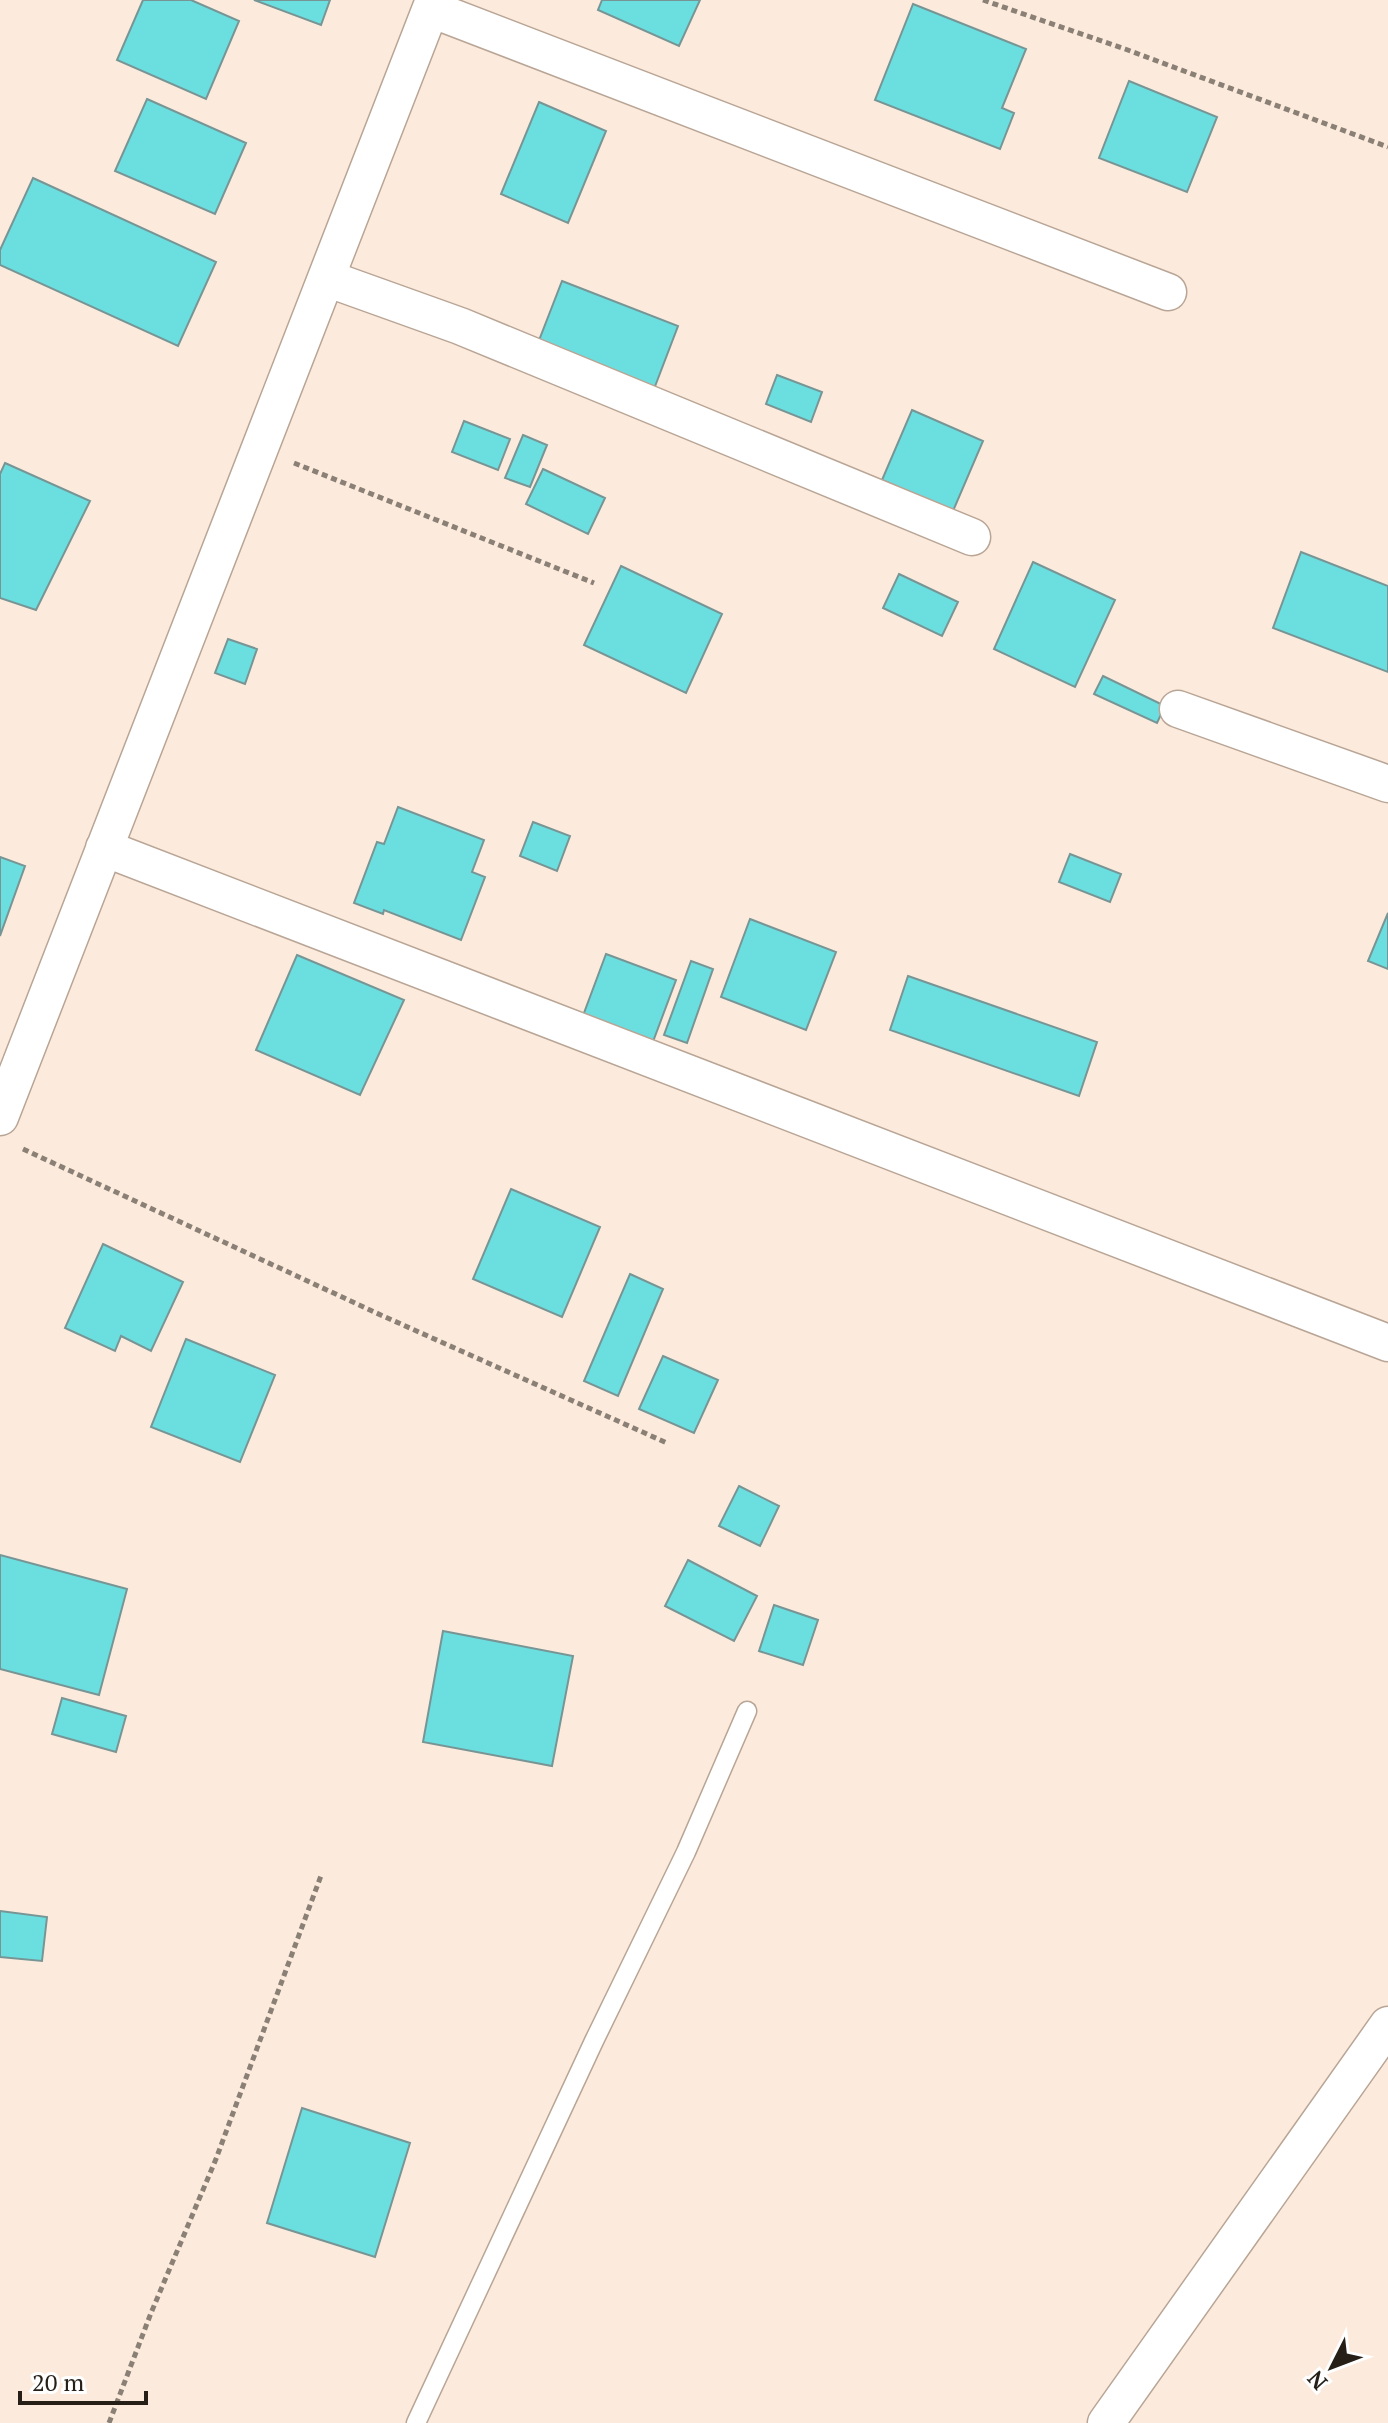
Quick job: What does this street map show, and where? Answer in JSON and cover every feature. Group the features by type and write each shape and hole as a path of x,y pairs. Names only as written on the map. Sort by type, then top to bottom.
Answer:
{"street":[{"path":"7,1131 104,848 432,5 1168,292"},
{"path":"326,278 460,326 972,537"},
{"path":"1178,709 1388,784"},
{"path":"104,848 1388,1343"},
{"path":"1106,2423 1388,2025"}],"lane":[{"path":"416,2423 686,1852 747,1711"}],"path":[{"path":"983,0 1388,147"},
{"path":"260,449 594,583"},
{"path":"7,1131 383,1316 667,1443"},
{"path":"109,2423 216,2159 322,1873"}],"building":[{"path":"143,0 191,0 239,21 206,99 117,60"},
{"path":"254,0 330,0 321,25"},
{"path":"602,0 700,0 679,46 598,10"},
{"path":"913,4 1026,49 1002,108 1014,113 1000,149 875,100"},
{"path":"1129,81 1217,117 1187,192 1099,158"},
{"path":"147,99 246,143 215,214 115,171"},
{"path":"539,102 606,131 568,223 501,194"},
{"path":"33,178 216,262 178,346 0,265 0,250"},
{"path":"562,281 678,326 654,389 538,343"},
{"path":"777,375 822,392 811,422 766,404"},
{"path":"912,410 983,441 953,511 882,480"},
{"path":"464,421 510,439 498,470 452,452"},
{"path":"523,435 547,445 530,487 505,478"},
{"path":"5,463 90,501 36,610 0,598 0,474"},
{"path":"543,469 605,498 588,534 526,504"},
{"path":"1301,552 1388,586 1388,672 1273,628"},
{"path":"1033,562 1115,600 1075,687 994,649"},
{"path":"621,566 722,614 686,693 584,645"},
{"path":"899,574 958,602 942,636 883,608"},
{"path":"228,639 257,649 245,684 215,673"},
{"path":"1103,676 1165,706 1157,723 1094,694"},
{"path":"398,807 484,840 472,872 485,877 461,940 384,910 383,914 354,903 377,842 384,844"},
{"path":"533,822 570,836 557,871 520,856"},
{"path":"1070,854 1121,874 1110,902 1059,882"},
{"path":"0,857 25,866 0,936"},
{"path":"1388,913 1388,969 1368,961"},
{"path":"750,919 836,952 806,1030 721,997"},
{"path":"606,954 676,980 651,1047 581,1021"},
{"path":"297,955 404,1000 360,1095 256,1050"},
{"path":"691,961 713,969 687,1043 664,1035"},
{"path":"908,976 1097,1042 1079,1096 890,1030"},
{"path":"511,1189 600,1227 562,1317 473,1279"},
{"path":"103,1244 183,1282 151,1351 121,1336 115,1351 65,1328"},
{"path":"630,1274 663,1289 618,1396 584,1381"},
{"path":"186,1339 275,1375 240,1462 151,1427"},
{"path":"663,1356 718,1380 694,1433 639,1409"},
{"path":"739,1486 779,1506 760,1546 719,1526"},
{"path":"0,1555 127,1589 99,1695 0,1669"},
{"path":"688,1560 757,1596 734,1641 665,1606"},
{"path":"774,1605 818,1620 803,1665 759,1651"},
{"path":"443,1631 573,1656 552,1766 423,1742"},
{"path":"62,1698 126,1716 116,1752 52,1734"},
{"path":"0,1911 47,1917 42,1961 0,1957"},
{"path":"302,2108 410,2143 375,2257 267,2223"}]}
